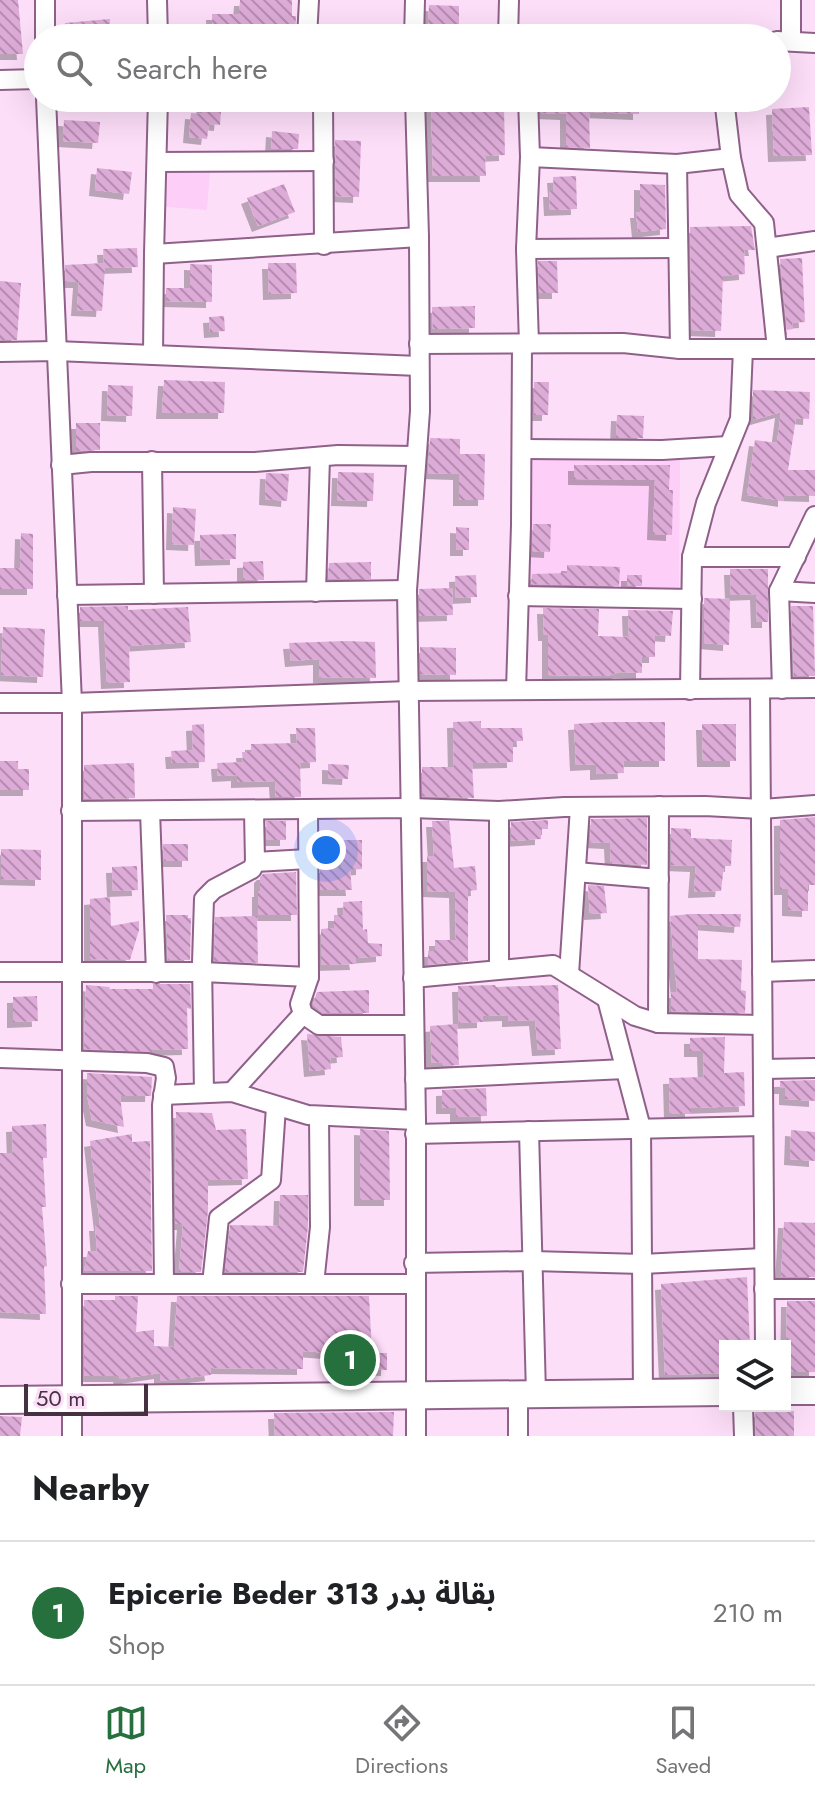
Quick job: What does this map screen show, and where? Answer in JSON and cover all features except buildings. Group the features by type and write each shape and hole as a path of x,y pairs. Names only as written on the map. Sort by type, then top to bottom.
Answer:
{"street":[{"path":"45,0 45,24"},
{"path":"157,0 158,24"},
{"path":"308,24 309,0"},
{"path":"414,24 415,0"},
{"path":"508,24 509,0"},
{"path":"787,24 791,0"},
{"path":"791,41 815,43"},
{"path":"0,80 24,79"},
{"path":"47,112 72,703 72,1436"},
{"path":"153,355 158,112"},
{"path":"323,112 324,245"},
{"path":"415,112 419,366 407,590 416,1127 416,1436"},
{"path":"516,690 526,344 528,112"},
{"path":"726,112 739,194 764,223 777,349"},
{"path":"530,157 677,164 731,158"},
{"path":"157,162 324,161"},
{"path":"677,164 680,349"},
{"path":"154,254 419,237"},
{"path":"767,248 815,241"},
{"path":"526,249 677,248"},
{"path":"419,344 623,343 680,349 815,349"},
{"path":"690,690 692,557 706,503 740,419 743,349"},
{"path":"0,352 56,351 419,366"},
{"path":"522,449 662,450 728,446"},
{"path":"61,465 152,461 255,462 338,455 416,456"},
{"path":"316,592 320,457"},
{"path":"152,461 154,594"},
{"path":"782,689 779,591 814,522"},
{"path":"692,557 796,557"},
{"path":"67,595 407,590"},
{"path":"779,591 815,593"},
{"path":"518,596 692,599"},
{"path":"0,703 409,691 815,688"},
{"path":"760,689 765,1340"},
{"path":"71,811 411,808 499,811 659,806 761,809 815,805"},
{"path":"658,1023 659,806"},
{"path":"569,974 580,807"},
{"path":"308,809 309,977 300,1004 303,1014 319,1025 413,1025"},
{"path":"150,811 156,973"},
{"path":"204,1093 204,899 214,889 248,872 255,862 254,811"},
{"path":"499,811 499,968"},
{"path":"255,862 308,859"},
{"path":"576,872 659,879"},
{"path":"413,978 553,965 635,1016 658,1023 762,1025"},
{"path":"762,972 815,970"},
{"path":"0,972 202,972 309,977"},
{"path":"607,999 641,1128 643,1393"},
{"path":"232,1092 303,1014"},
{"path":"0,1058 161,1065 165,1069 164,1284"},
{"path":"763,1069 815,1068"},
{"path":"415,1079 625,1069"},
{"path":"163,1095 232,1092 276,1107 319,1116 416,1127 529,1131 763,1126"},
{"path":"212,1284 219,1218 271,1180 276,1107"},
{"path":"314,1284 320,1227 319,1116"},
{"path":"518,1436 527,1394 532,1261 529,1131"},
{"path":"414,1263 532,1261 642,1264 764,1258"},
{"path":"71,1284 414,1284"},
{"path":"764,1289 815,1289"},
{"path":"791,1391 815,1391"},
{"path":"0,1400 719,1392"},
{"path":"743,1412 744,1436"}],"shaded area":[{"path":"160,167 210,171 207,210 157,206"},
{"path":"527,458 680,460 679,593 526,591"}],"place":[{"name":"Epicerie Beder 313 بقالة بدر","path":"350,1360"}]}
